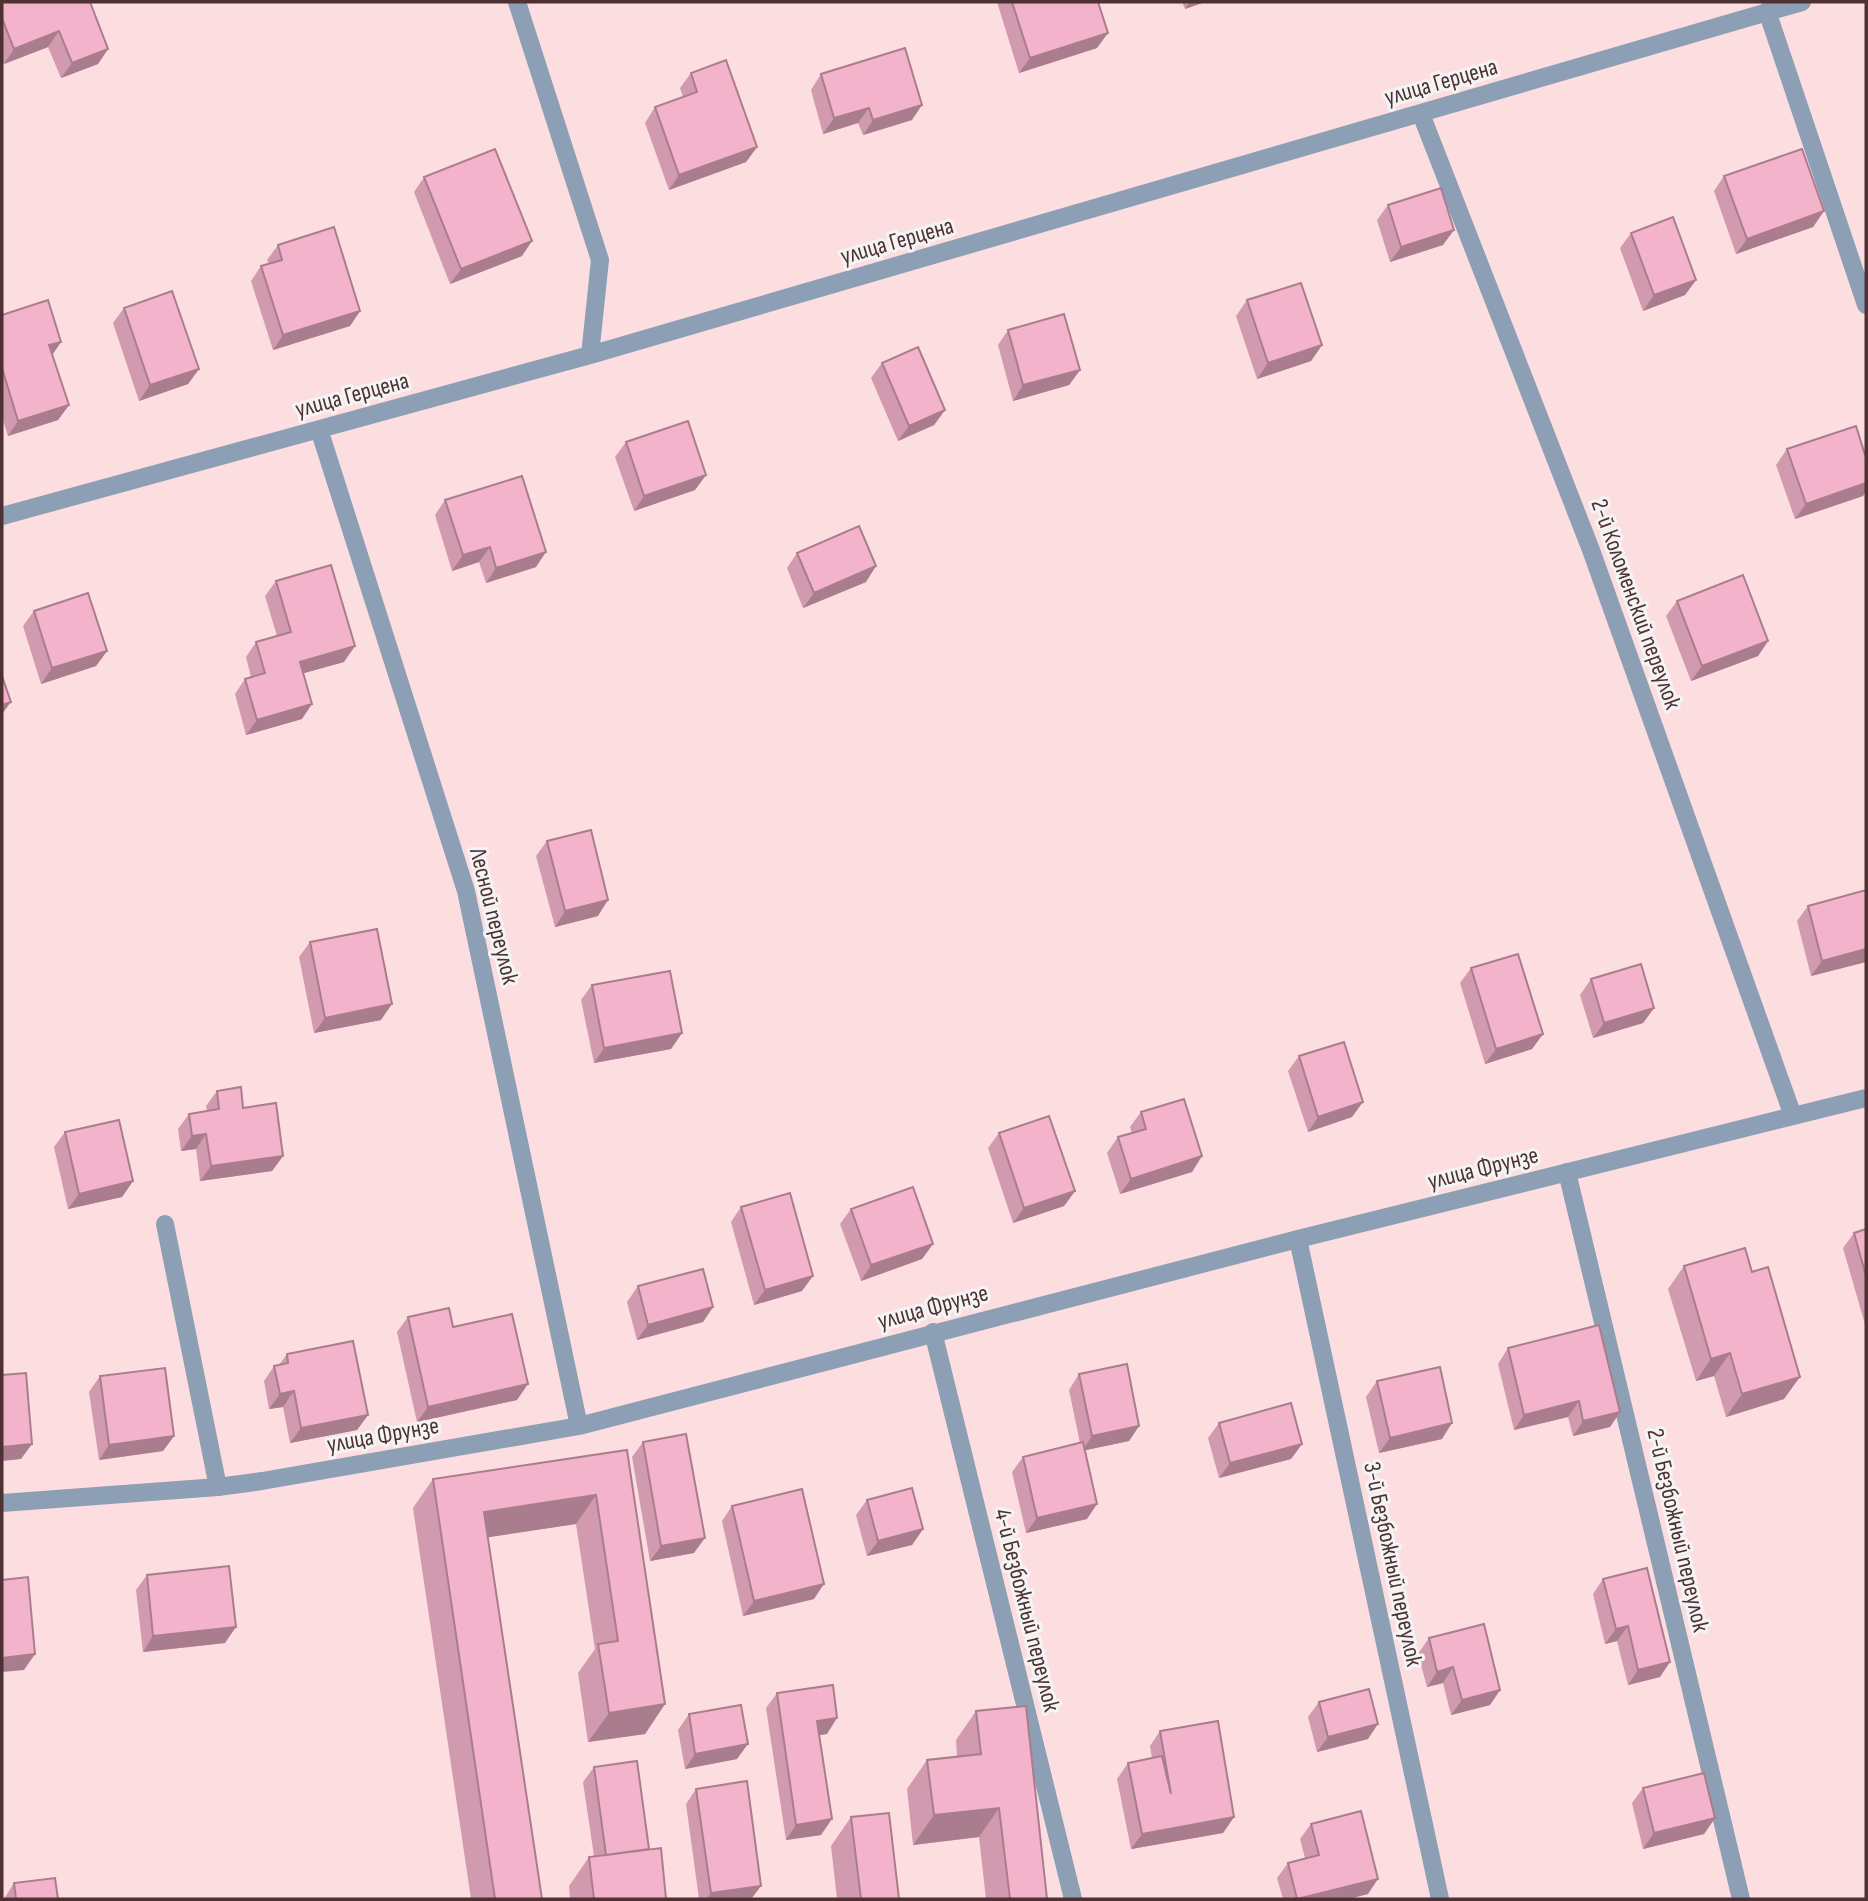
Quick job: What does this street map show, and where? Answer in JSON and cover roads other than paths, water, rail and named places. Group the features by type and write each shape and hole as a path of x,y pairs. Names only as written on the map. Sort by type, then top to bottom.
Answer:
{"street":[{"path":"517,2 600,260 590,355"},
{"name":"улица Герцена","path":"2,516 590,355 1802,2"},
{"path":"1767,11 1866,304"},
{"name":"2-й Коломенский переулок","path":"1421,114 1591,550 1793,1116"},
{"name":"Лесной переулок","path":"318,429 466,891 579,1426"},
{"name":"улица Фрунзе","path":"2,1503 218,1487 579,1426 933,1332 1866,1098"},
{"name":"2-й Безбожный переулок","path":"1567,1172 1741,1899"},
{"path":"165,1224 218,1487"},
{"name":"3-й Безбожный переулок","path":"1298,1239 1440,1899"},
{"name":"4-й Безбожный переулок","path":"933,1332 1073,1899"}]}
